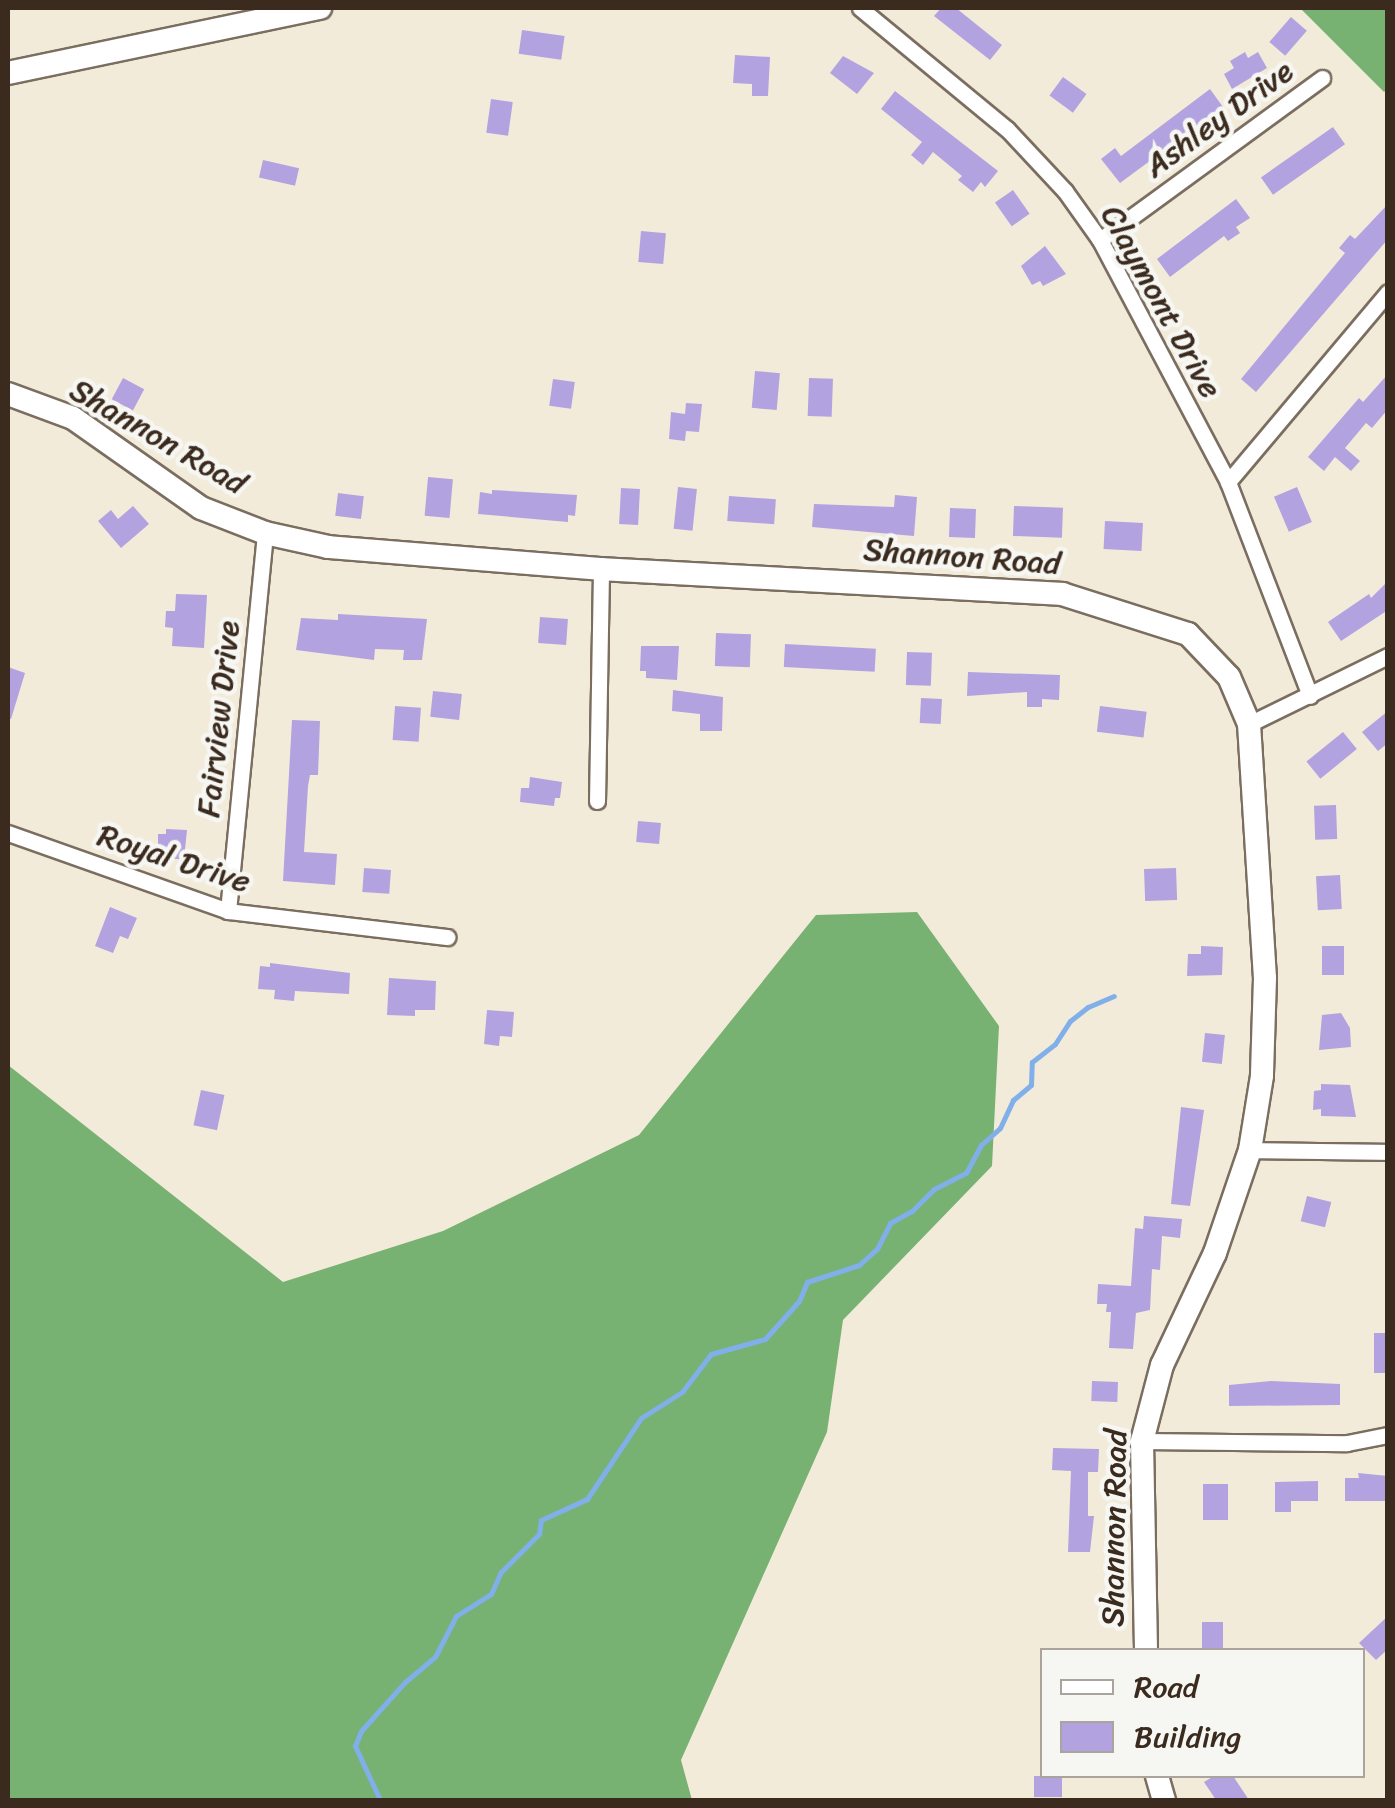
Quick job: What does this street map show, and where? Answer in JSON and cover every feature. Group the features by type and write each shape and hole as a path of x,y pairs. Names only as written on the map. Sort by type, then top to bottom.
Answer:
{"street":[{"path":"8,73 320,8"},
{"name":"Claymont Drive","path":"860,8 1006,129 1065,190 1100,240 1228,482 1310,696"},
{"name":"Ashley Drive","path":"1100,240 1322,78"},
{"path":"1228,482 1388,292"},
{"name":"Shannon Road","path":"8,394 73,418 201,508 265,532 328,546 601,569 1062,594 1188,634 1228,677 1248,724 1265,978 1262,1076 1250,1150 1215,1252 1162,1365 1142,1442 1146,1648"},
{"name":"Fairview Drive","path":"228,911 265,532"},
{"path":"598,801 601,569"},
{"path":"1248,724 1388,656"},
{"name":"Royal Drive","path":"8,833 228,911 447,937"},
{"path":"1250,1150 1388,1152"},
{"path":"1142,1442 1348,1443 1388,1435"}],"green space":[{"path":"1300,8 1387,8 1387,89 1384,92"},
{"path":"917,912 999,1026 992,1166 843,1320 827,1432 681,1760 692,1800 8,1800 8,1065 283,1282 443,1231 639,1135 816,915"}],"building":[{"path":"941,8 956,8 1002,45 990,60 934,16"},
{"path":"1291,17 1307,31 1285,56 1269,42"},
{"path":"522,30 565,36 561,60 519,54"},
{"path":"1245,52 1248,58 1258,52 1267,68 1232,89 1224,74 1234,68 1230,61"},
{"path":"735,55 770,57 768,96 752,96 752,84 733,83"},
{"path":"843,56 874,73 857,94 830,73"},
{"path":"1063,77 1086,94 1073,113 1049,96"},
{"path":"1210,89 1223,107 1120,183 1101,159 1115,148 1121,156"},
{"path":"895,91 998,171 985,187 981,182 973,192 958,180 962,176 933,152 923,165 911,155 922,142 881,109"},
{"path":"491,99 513,102 508,136 486,133"},
{"path":"1333,127 1345,144 1273,195 1261,177"},
{"path":"263,160 299,168 295,186 259,178"},
{"path":"1013,190 1030,214 1012,226 995,203"},
{"path":"1236,199 1250,218 1236,227 1240,233 1228,241 1224,236 1170,277 1157,259"},
{"path":"1388,204 1388,239 1256,392 1241,379 1345,253 1339,248 1350,235 1355,239"},
{"path":"641,231 666,233 663,264 638,262"},
{"path":"1045,246 1066,274 1043,286 1040,281 1032,285 1021,266"},
{"path":"755,371 780,373 777,410 752,408"},
{"path":"1388,374 1388,409 1372,428 1366,423 1345,448 1360,461 1351,471 1335,457 1324,471 1308,457 1359,398 1363,402"},
{"path":"123,378 144,389 133,410 112,399"},
{"path":"809,378 833,379 832,417 808,416"},
{"path":"553,379 575,382 571,409 549,406"},
{"path":"686,403 702,404 699,432 686,431 685,441 669,439 671,412 685,414"},
{"path":"428,477 453,479 450,518 425,516"},
{"path":"678,487 697,489 693,531 674,529"},
{"path":"1297,487 1312,522 1289,532 1274,497"},
{"path":"621,488 640,489 638,525 619,524"},
{"path":"492,490 577,495 575,516 568,515 568,522 478,514 480,492 492,494"},
{"path":"338,493 364,496 361,519 335,516"},
{"path":"895,495 917,497 914,536 812,527 814,504 894,507"},
{"path":"729,496 776,499 774,524 727,521"},
{"path":"133,506 149,524 121,548 98,521 111,510 118,519"},
{"path":"1014,506 1063,508 1062,538 1013,536"},
{"path":"950,508 976,509 975,538 949,537"},
{"path":"1105,521 1143,523 1141,551 1104,549"},
{"path":"1388,581 1388,610 1341,641 1328,622 1369,594 1371,598"},
{"path":"176,594 207,595 204,648 172,646 173,628 165,627 166,611 175,611"},
{"path":"338,614 427,619 422,660 403,660 404,650 375,649 374,660 296,650 301,618 338,620"},
{"path":"540,617 568,619 566,645 538,643"},
{"path":"716,633 751,634 750,667 715,666"},
{"path":"785,644 876,649 875,672 784,667"},
{"path":"641,646 679,646 677,680 646,678 646,671 640,671"},
{"path":"907,652 932,653 931,686 906,685"},
{"path":"8,667 25,673 11,719 8,718"},
{"path":"968,672 1060,675 1059,700 1042,699 1042,707 1027,707 1027,692 967,696"},
{"path":"673,690 723,697 722,731 700,731 700,714 672,711"},
{"path":"433,691 462,694 459,720 430,717"},
{"path":"921,698 942,699 941,724 920,723"},
{"path":"395,706 421,708 419,742 393,740"},
{"path":"1100,706 1147,712 1143,738 1097,732"},
{"path":"1388,711 1388,743 1378,751 1362,732"},
{"path":"292,720 320,721 318,775 310,775 308,786 304,852 337,854 335,885 283,881"},
{"path":"1343,732 1357,749 1320,779 1306,762"},
{"path":"530,777 562,782 560,798 555,798 554,806 520,802 521,788 529,788"},
{"path":"1336,805 1337,839 1315,840 1314,806"},
{"path":"638,821 661,823 659,844 636,842"},
{"path":"166,829 187,830 184,859 163,859 163,854 158,853 158,834 166,834"},
{"path":"364,868 391,870 389,894 362,892"},
{"path":"1176,868 1177,900 1145,901 1144,869"},
{"path":"1340,875 1342,909 1318,910 1316,876"},
{"path":"110,907 137,918 128,939 120,936 113,953 95,946"},
{"path":"1201,946 1223,947 1222,975 1187,976 1188,954 1201,954"},
{"path":"1322,946 1344,946 1344,975 1322,975"},
{"path":"270,963 350,973 349,994 295,991 294,1001 274,999 275,990 258,989 260,966 270,967"},
{"path":"389,978 436,981 435,1010 415,1010 415,1016 387,1015"},
{"path":"487,1010 514,1012 512,1037 500,1036 499,1046 484,1044"},
{"path":"1341,1013 1350,1028 1351,1047 1319,1050 1322,1015"},
{"path":"1205,1033 1225,1035 1222,1064 1202,1062"},
{"path":"1321,1084 1350,1085 1356,1117 1321,1116 1321,1109 1313,1110 1314,1091 1321,1090"},
{"path":"201,1090 224,1095 217,1130 194,1125"},
{"path":"1181,1107 1204,1110 1190,1206 1171,1204"},
{"path":"1307,1196 1331,1202 1325,1227 1301,1221"},
{"path":"1144,1216 1182,1219 1180,1238 1162,1236 1160,1270 1152,1269 1150,1310 1136,1313 1133,1349 1109,1348 1111,1312 1106,1312 1107,1304 1097,1304 1098,1284 1131,1286 1135,1228 1143,1229"},
{"path":"1374,1333 1388,1333 1388,1373 1374,1373"},
{"path":"1092,1381 1118,1382 1117,1402 1091,1401"},
{"path":"1271,1381 1340,1384 1340,1405 1229,1406 1229,1385"},
{"path":"1053,1448 1099,1449 1098,1472 1088,1472 1088,1516 1094,1516 1090,1552 1068,1552 1071,1471 1052,1470"},
{"path":"1358,1473 1388,1476 1388,1501 1345,1501 1345,1478 1359,1478"},
{"path":"1318,1481 1318,1501 1291,1501 1291,1512 1275,1512 1275,1482"},
{"path":"1203,1484 1228,1484 1228,1520 1203,1520"},
{"path":"1388,1616 1388,1649 1376,1660 1359,1643"},
{"path":"1202,1622 1223,1622 1223,1648 1202,1648"},
{"path":"1034,1776 1062,1778 1062,1797 1034,1797"},
{"path":"1211,1778 1234,1778 1249,1800 1216,1800 1204,1782"}],"waterway":[{"path":"380,1800 355,1746 361,1731 405,1682 435,1657 456,1616 491,1594 501,1572 539,1534 541,1520 587,1499 641,1418 682,1392 711,1354 765,1339 799,1301 807,1282 859,1265 877,1249 890,1223 912,1211 934,1189 966,1173 981,1145 1000,1128 1013,1100 1031,1085 1032,1062 1055,1044 1070,1021 1088,1007 1114,996"}]}
